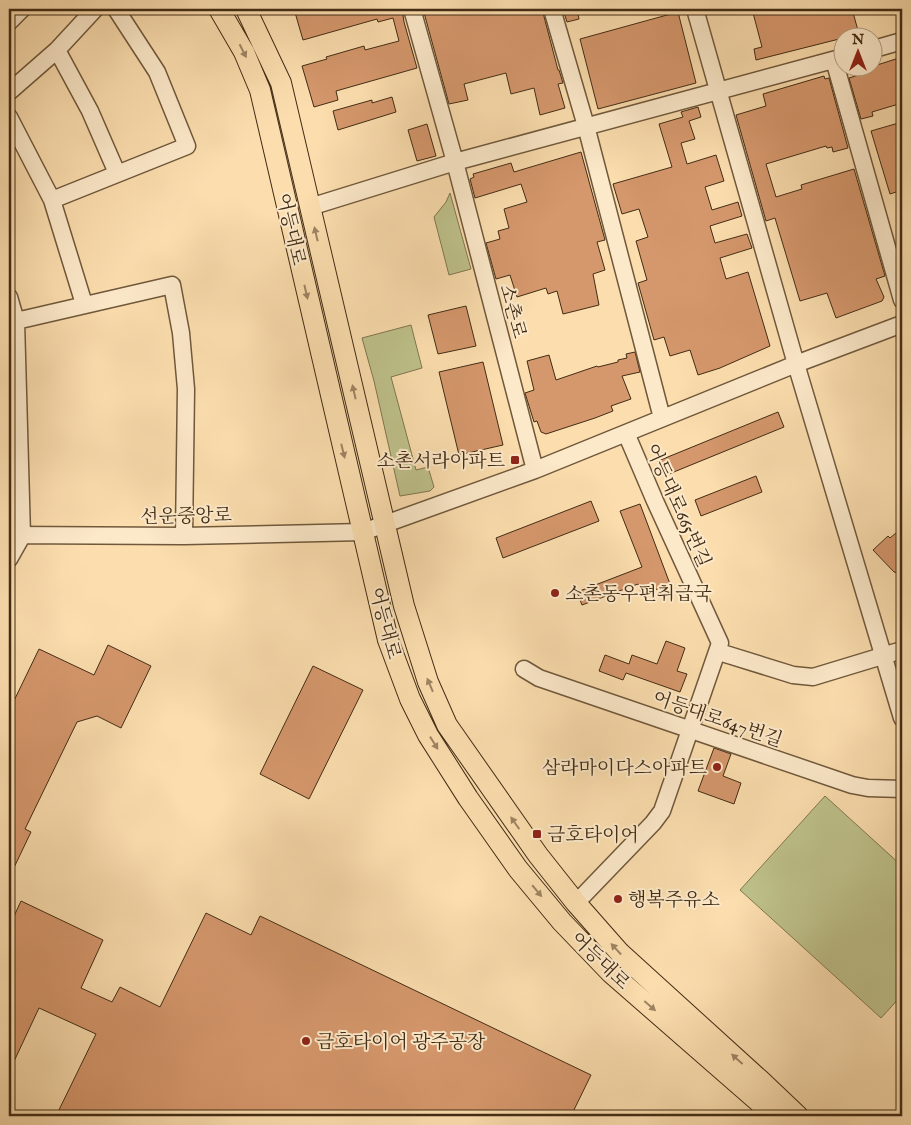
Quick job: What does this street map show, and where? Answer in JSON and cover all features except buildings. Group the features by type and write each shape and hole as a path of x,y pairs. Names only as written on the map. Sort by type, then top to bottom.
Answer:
{"main road":[{"name":"어등대로","path":"219,9 244,52 260,90 388,640 410,699 428,735 494,837 562,922 611,973 769,1113"},
{"name":"어등대로","path":"246,9 281,83 404,606 428,682 447,725 538,855 620,954 798,1116"},
{"path":"760,1080 780,1090 810,1116"}],"street":[{"path":"9,22 22,9"},
{"path":"9,92 57,50 95,9"},
{"path":"52,200 187,146 157,72 116,9"},
{"name":"소촌로","path":"412,9 535,470"},
{"path":"552,9 586,126 662,418"},
{"path":"695,9 720,91 796,364 902,718"},
{"path":"884,46 902,42"},
{"path":"57,50 90,111 117,173"},
{"path":"310,207 454,162 834,59"},
{"path":"844,78 902,300"},
{"path":"9,117 52,200 84,304"},
{"path":"16,321 172,285 181,333 186,389 184,536"},
{"path":"9,297 16,321 15,535 9,559"},
{"path":"363,532 535,470 796,364 902,324"},
{"name":"어등대로665번길","path":"626,433 720,643 719,652"},
{"name":"선운중앙로","path":"15,535 184,536 363,532"},
{"path":"576,903 647,830 662,811 719,652 804,678 813,678 902,650"},
{"name":"어등대로647번길","path":"524,669 539,678 852,785 868,788 902,789"}],"green space":[{"path":"450,193 471,269 449,275 434,217 446,202"},
{"path":"411,325 422,368 391,377 416,470 428,467 434,487 430,491 400,496 374,381 362,338"},
{"path":"825,796 902,866 902,995 881,1018 740,890"}],"place":[{"name":"소촌서라아파트","path":"515,460"},
{"name":"소촌동우편취급국","path":"555,593"},
{"name":"삼라마이다스아파트","path":"717,767"},
{"name":"금호타이어","path":"537,834"},
{"name":"행복주유소","path":"618,899"},
{"name":"금호타이어 광주공장","path":"306,1041"}]}
